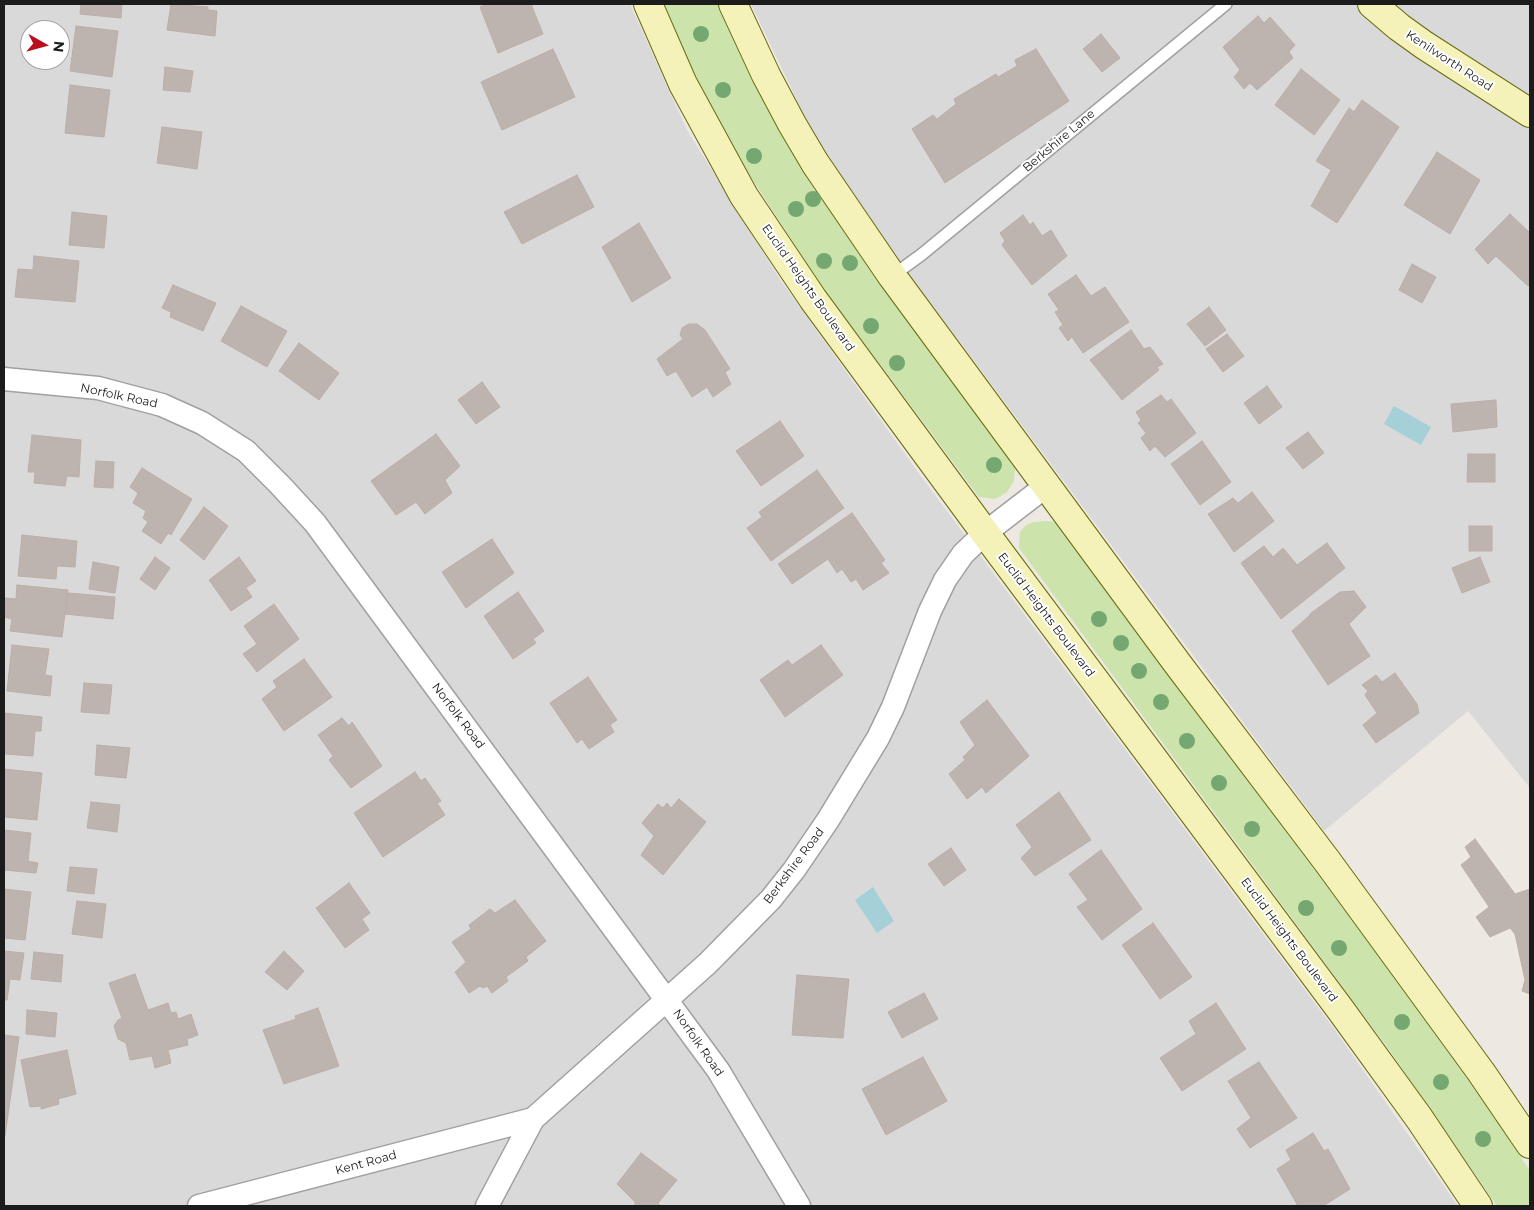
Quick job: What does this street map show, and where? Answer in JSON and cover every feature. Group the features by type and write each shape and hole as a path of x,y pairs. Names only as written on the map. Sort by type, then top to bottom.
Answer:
{"main road":[{"name":"Euclid Heights Boulevard","path":"648,4 683,84 744,196 814,299 985,533 1340,1008 1419,1118 1478,1206"},
{"path":"733,4 766,75 792,124 815,163 892,276 1171,655 1327,861 1481,1072 1530,1144"},
{"name":"Kenilworth Road","path":"1372,4 1424,45 1530,113"}],"street":[{"name":"Norfolk Road","path":"4,379 98,388 162,405 202,423 246,451 280,485 315,523 668,1000 718,1070 799,1206"},
{"name":"Berkshire Road","path":"487,1206 533,1119 668,1000 746,926 794,870 828,820 878,738 893,707 930,611 945,580 963,554 985,533 1046,486"},
{"name":"Kent Road","path":"199,1206 533,1119"}],"lane":[{"name":"Berkshire Lane","path":"892,276 921,255 1226,4"}],"shaded area":[{"path":"4,4 630,4 687,130 779,278 920,475 1335,1030 1458,1206 4,1206"},
{"path":"751,4 1530,4 1530,788 1468,711 1324,831 870,221 813,134"}],"green space":[{"path":"664,4 719,4 810,181 872,273 1005,452 1015,469 1014,481 1007,492 995,499 979,497 821,285 719,125 677,38"},
{"path":"1047,521 1056,522 1306,856 1482,1099 1530,1171 1530,1206 1497,1206 1390,1051 1019,548 1020,532 1026,525"}],"water":[{"path":"1394,406 1431,427 1421,445 1384,424"},
{"path":"873,887 894,921 877,933 855,900"}],"building":[{"path":"81,4 122,4 121,18 80,14"},
{"path":"171,4 208,7 208,10 217,11 215,36 167,30"},
{"path":"487,4 531,4 543,34 498,53 480,7"},
{"path":"1258,16 1264,23 1270,17 1295,45 1289,52 1293,58 1257,90 1250,83 1244,89 1234,77 1240,70 1223,47"},
{"path":"76,26 118,31 112,77 70,71"},
{"path":"1101,34 1120,58 1102,72 1083,49"},
{"path":"553,49 575,97 502,130 481,82"},
{"path":"1036,49 1069,101 945,183 912,129 933,115 937,119 956,104 954,99 996,74 998,77 1017,66 1015,60"},
{"path":"165,67 193,71 190,92 163,90"},
{"path":"1301,69 1340,100 1314,135 1275,105"},
{"path":"70,85 110,90 104,137 65,133"},
{"path":"1362,100 1399,127 1337,223 1311,206 1331,170 1316,161 1349,108 1354,112"},
{"path":"162,127 202,132 197,169 157,163"},
{"path":"1437,152 1480,180 1450,234 1404,205"},
{"path":"577,175 594,207 522,244 504,212"},
{"path":"72,212 107,216 104,248 69,245"},
{"path":"1510,214 1530,233 1530,284 1528,286 1496,256 1488,264 1475,249"},
{"path":"1023,215 1030,225 1033,222 1042,236 1051,230 1067,256 1032,285 1002,245 1005,241 1000,233"},
{"path":"639,223 671,278 632,302 602,247"},
{"path":"34,256 79,261 75,302 15,297 18,269 33,270"},
{"path":"1412,264 1436,277 1422,303 1399,290"},
{"path":"1076,275 1091,296 1105,287 1129,322 1083,353 1072,337 1068,341 1059,328 1063,325 1055,312 1059,310 1048,294"},
{"path":"173,285 216,303 203,331 170,317 171,312 162,308"},
{"path":"241,306 287,331 267,367 221,341"},
{"path":"1209,307 1226,330 1205,346 1187,324"},
{"path":"689,324 697,324 705,330 730,369 725,372 731,384 713,397 707,387 692,397 676,371 667,376 657,359 683,339 680,335 682,328"},
{"path":"1131,330 1144,349 1150,347 1163,364 1157,367 1159,370 1122,400 1090,360"},
{"path":"1227,334 1244,356 1223,372 1206,349"},
{"path":"299,343 339,373 319,400 279,371"},
{"path":"482,382 500,407 476,424 458,400"},
{"path":"1267,386 1282,407 1259,424 1244,403"},
{"path":"1161,395 1167,402 1171,399 1196,433 1165,457 1155,446 1150,451 1141,438 1146,433 1138,423 1141,420 1136,412"},
{"path":"1496,400 1497,427 1453,432 1451,404"},
{"path":"780,421 804,456 761,486 736,451"},
{"path":"1308,432 1324,453 1303,469 1286,448"},
{"path":"436,434 460,466 445,480 452,493 425,514 416,502 396,515 371,481"},
{"path":"32,435 81,440 79,477 67,476 65,486 34,483 35,472 28,472"},
{"path":"1202,441 1231,482 1200,505 1171,464"},
{"path":"1468,454 1495,454 1495,482 1467,482"},
{"path":"96,461 114,462 113,488 94,487"},
{"path":"142,468 192,499 171,535 168,533 161,544 142,531 148,522 143,518 146,511 133,503 138,493 130,487"},
{"path":"817,470 844,508 771,561 747,528 762,517 759,512"},
{"path":"1252,492 1274,521 1234,552 1208,514 1233,498 1238,503"},
{"path":"204,507 228,526 204,560 180,540"},
{"path":"852,513 885,560 881,563 889,573 863,590 856,579 851,582 842,569 837,573 828,559 792,584 778,564"},
{"path":"1469,526 1492,526 1492,551 1469,551"},
{"path":"22,535 77,541 75,567 57,566 56,579 18,576"},
{"path":"492,539 514,573 466,608 442,572"},
{"path":"1327,543 1345,568 1281,619 1241,563 1264,546 1273,557 1283,548 1297,565"},
{"path":"155,557 170,568 155,590 140,579"},
{"path":"239,557 256,581 246,588 252,597 231,611 209,580"},
{"path":"1480,557 1490,582 1462,593 1452,568"},
{"path":"93,562 119,567 115,593 89,589"},
{"path":"17,585 68,590 62,637 10,631 12,619 4,617 5,598 16,599"},
{"path":"1354,591 1366,607 1349,624 1370,656 1328,685 1292,631 1311,613 1340,592"},
{"path":"518,592 544,631 533,639 536,643 513,659 484,616"},
{"path":"68,593 115,597 113,619 65,614"},
{"path":"274,604 299,639 257,672 243,654 257,644 244,626"},
{"path":"12,645 49,649 45,675 52,676 50,696 7,691"},
{"path":"821,645 843,675 785,717 760,680 788,660 792,665"},
{"path":"304,659 332,697 284,731 262,699 277,687 273,681"},
{"path":"1395,673 1417,704 1419,713 1376,743 1363,725 1377,713 1365,695 1368,691 1362,685 1376,675 1382,682"},
{"path":"588,677 617,720 610,725 614,732 589,749 582,739 577,743 550,703"},
{"path":"84,683 112,685 109,714 81,712"},
{"path":"987,700 1029,756 986,793 982,787 967,799 949,774 965,760 963,757 975,745 960,722"},
{"path":"4,713 42,717 41,731 35,731 33,756 4,754"},
{"path":"342,718 349,726 352,722 382,766 351,788 329,760 333,756 318,735"},
{"path":"97,745 130,748 126,778 95,775"},
{"path":"4,769 42,773 37,820 4,817"},
{"path":"415,772 421,781 425,778 441,801 437,803 445,815 383,857 354,813"},
{"path":"1059,792 1091,840 1035,876 1021,858 1032,847 1016,825"},
{"path":"679,799 706,822 663,875 641,855 654,836 642,823 658,804 663,808 667,803 671,808"},
{"path":"91,802 120,805 117,832 87,828"},
{"path":"4,830 31,833 28,861 38,863 36,873 4,870"},
{"path":"1475,839 1515,894 1530,889 1530,994 1522,991 1525,980 1515,934 1510,928 1490,937 1476,917 1489,907 1461,865 1471,857 1465,847"},
{"path":"951,848 966,870 944,886 928,864"},
{"path":"1101,850 1142,909 1102,940 1077,907 1088,900 1069,874"},
{"path":"70,867 97,869 94,894 67,891"},
{"path":"349,883 370,913 362,919 369,930 345,948 316,908"},
{"path":"4,889 31,892 25,940 4,938"},
{"path":"515,900 546,941 526,957 528,961 506,977 508,981 492,993 487,986 483,988 480,986 469,993 455,972 466,962 452,942 471,929 469,925 490,909 495,913"},
{"path":"77,901 106,904 102,938 72,934"},
{"path":"1153,923 1192,977 1160,999 1122,945"},
{"path":"4,951 24,953 20,980 10,979 7,1000 4,1000"},
{"path":"284,951 304,971 287,990 265,972"},
{"path":"34,952 63,955 61,982 31,979"},
{"path":"135,974 148,1010 168,1003 171,1013 176,1012 178,1019 191,1014 198,1035 187,1039 188,1045 168,1050 171,1063 155,1068 152,1056 130,1060 126,1043 118,1039 114,1026 122,1018 109,983"},
{"path":"797,975 849,979 843,1038 792,1035"},
{"path":"924,993 938,1019 902,1038 888,1012"},
{"path":"1216,1003 1246,1049 1182,1091 1160,1058 1196,1034 1189,1021"},
{"path":"318,1008 339,1066 284,1084 263,1030 296,1019 295,1016"},
{"path":"27,1010 57,1013 55,1037 26,1034"},
{"path":"4,1035 19,1037 5,1136 4,1136"},
{"path":"67,1050 76,1094 58,1099 59,1104 41,1109 41,1106 30,1107 21,1060"},
{"path":"923,1057 947,1101 886,1135 862,1089"},
{"path":"1259,1062 1297,1118 1250,1148 1237,1129 1251,1118 1228,1081"},
{"path":"1313,1133 1324,1151 1328,1149 1350,1189 1323,1206 1298,1206 1277,1169 1291,1160 1286,1150"},
{"path":"641,1153 677,1180 658,1203 661,1206 635,1206 635,1202 617,1184"}]}
